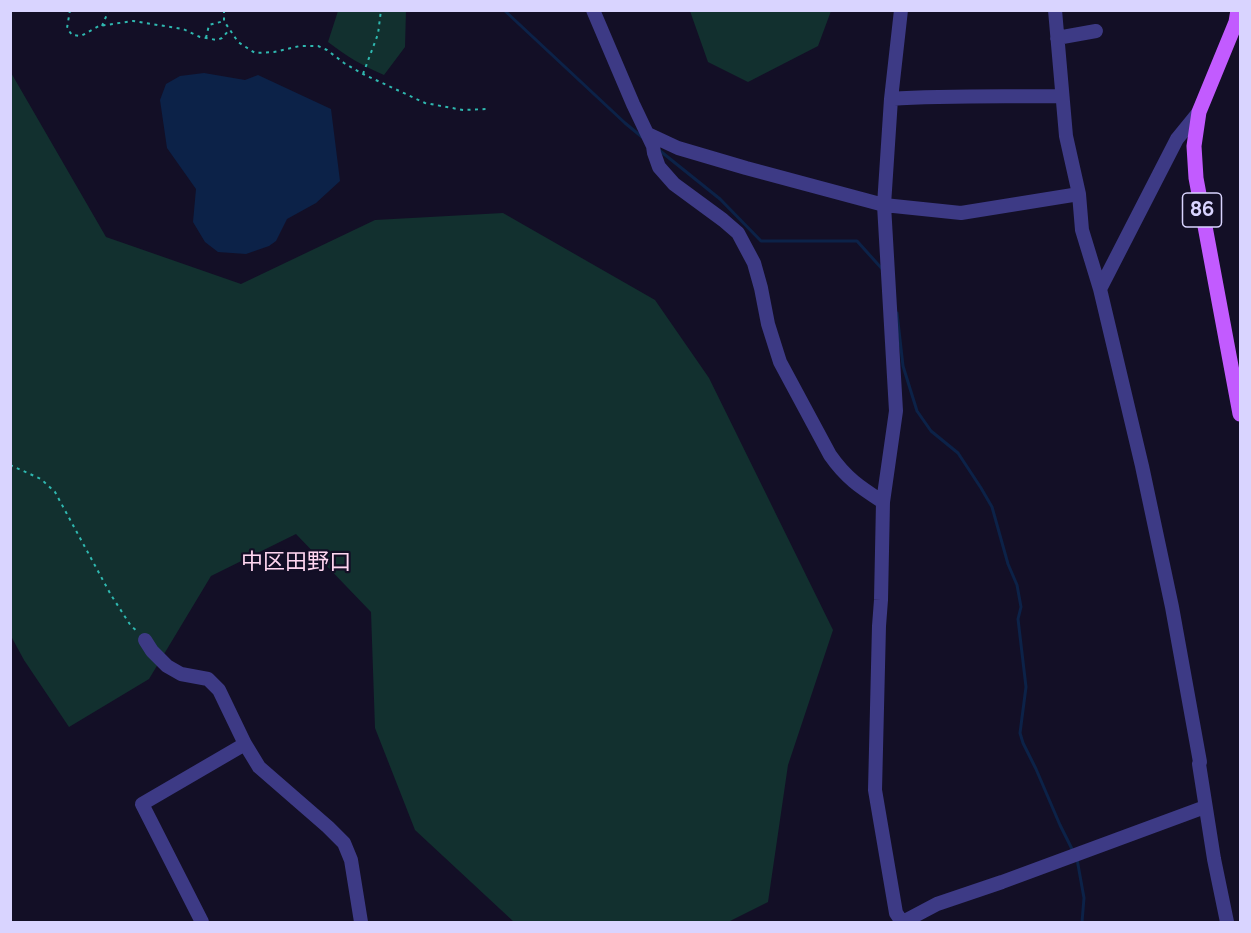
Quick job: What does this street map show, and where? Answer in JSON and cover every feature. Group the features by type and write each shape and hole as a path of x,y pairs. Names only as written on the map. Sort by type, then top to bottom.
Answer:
{"main road":[{"name":"86","path":"1238,10 1236,22 1199,112 1194,146 1196,178 1240,414"}],"street":[{"path":"593,10 648,134 659,167 674,184 738,233 754,263 768,324 780,362 830,455 853,482 883,502"},
{"path":"901,10 891,99 884,205 896,411 883,502 875,790 896,913 903,922 937,904 1205,807"},
{"path":"1055,10 1066,136 1079,194 1082,230 1100,289 1142,466 1172,607 1200,762 1214,859 1227,922"},
{"path":"1057,38 1096,31"},
{"path":"891,99 1062,96"},
{"path":"1100,289 1177,139 1199,112"},
{"path":"648,134 689,152 884,205 961,213 1079,194"},
{"path":"145,640 167,666 181,674 208,679 219,690 245,744 259,767 344,843 351,860 361,922"},
{"path":"202,922 142,804 245,744"}],"path":[{"path":"70,10 67,28 72,35 81,36 102,26 133,21 183,29 200,37 217,40 230,29"},
{"path":"224,10 224,21 238,42 255,53 274,52 300,46 318,46 363,74 425,103 463,110 487,110"},
{"path":"363,74 378,34 381,10"},
{"path":"102,26 108,12"},
{"path":"206,38 209,25 224,21"},
{"path":"10,465 41,479 55,492 111,595 132,626 145,640"}],"green space":[{"path":"406,10 405,47 384,75 341,52 328,42 338,11"},
{"path":"690,10 831,11 818,46 748,82 708,62"},
{"path":"10,71 106,237 241,284 375,220 503,213 655,300 709,378 833,630 788,765 768,902 728,922 514,922 415,830 375,728 371,612 296,534 211,576 149,679 69,727 24,660 11,636"}],"water":[{"path":"204,73 245,80 258,75 331,109 340,181 316,203 287,219 276,241 269,246 246,254 218,252 205,242 193,222 196,189 167,148 160,100 166,84 180,76"}],"waterway":[{"path":"504,10 642,137"},
{"path":"659,150 720,199 761,241 857,241 884,271"},
{"path":"897,313 903,366 917,411 931,431 958,453 992,507 1008,564 1017,585 1021,607 1018,619 1026,687 1020,733 1073,851"},
{"path":"1077,859 1084,898 1082,922"}],"district":[{"name":"中区田野口","path":"296,562"}]}
